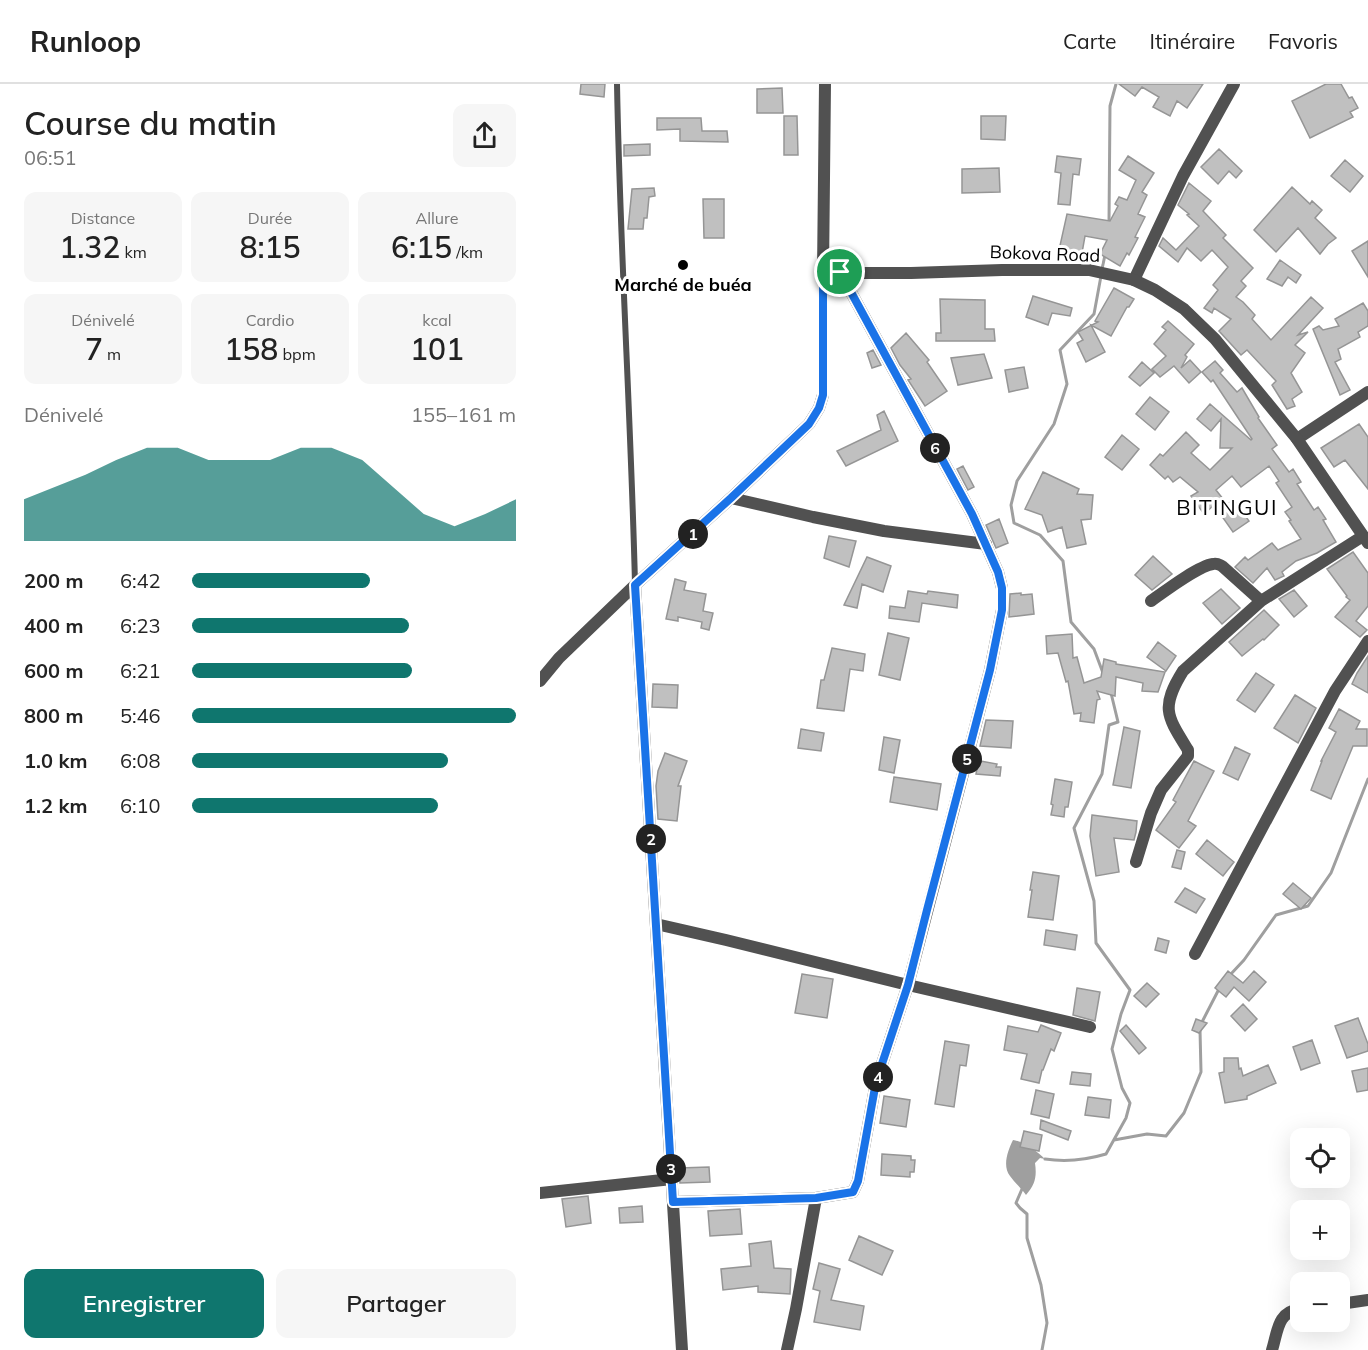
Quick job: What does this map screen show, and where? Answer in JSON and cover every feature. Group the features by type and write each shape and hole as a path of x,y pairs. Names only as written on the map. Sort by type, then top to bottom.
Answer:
{"street":[{"path":"540,681 559,658 635,585 809,424 819,408 823,395 825,84"},
{"path":"1134,280 1183,176 1234,84"},
{"name":"Bokova Road","path":"823,273 1089,270 1134,280 1155,290 1184,309 1215,339 1296,439 1366,539"},
{"path":"673,1202 816,1198 853,1192 858,1181 876,1082 908,985 990,670 1002,610 1002,588 998,572 972,514 840,272"},
{"path":"1296,439 1368,392"},
{"path":"731,498 884,531 986,544"},
{"path":"1136,862 1151,813 1161,790 1188,756 1188,750 1170,720 1167,704 1182,670 1261,601 1366,539"},
{"path":"1151,601 1185,577 1215,563 1222,566 1261,601"},
{"path":"635,585 682,1350"},
{"path":"1195,954 1335,691 1368,641"},
{"path":"656,924 1090,1027"},
{"path":"540,1193 672,1179"},
{"path":"787,1350 816,1198"},
{"path":"1350,1303 1368,1300"},
{"path":"1272,1350 1281,1319 1290,1311"}],"lane":[{"path":"617,84 635,585"}],"shaded area":[{"path":"1013,1140 1026,1145 1045,1159 1040,1158 1035,1163 1035,1181 1026,1195 1006,1168"}],"building":[{"path":"581,84 605,84 604,97 580,94"},
{"path":"1119,84 1203,84 1187,108 1177,101 1170,116 1153,107 1159,97 1142,87 1135,96"},
{"path":"1326,84 1341,84 1358,108 1350,112 1353,117 1310,138 1292,101"},
{"path":"782,88 783,113 757,113 757,89"},
{"path":"784,116 797,116 798,155 784,155"},
{"path":"981,116 1006,116 1005,140 981,139"},
{"path":"657,118 701,118 702,131 727,131 728,142 680,141 680,129 657,130"},
{"path":"650,144 650,155 624,156 624,145"},
{"path":"1219,149 1242,171 1236,178 1229,171 1218,184 1201,167"},
{"path":"1057,156 1081,159 1079,175 1073,174 1070,205 1058,204 1061,173 1055,172"},
{"path":"1128,156 1154,173 1142,192 1147,195 1138,214 1145,217 1129,255 1127,253 1120,266 1100,254 1107,240 1085,236 1082,253 1059,250 1067,214 1110,221 1118,206 1115,204 1119,197 1127,200 1136,180 1119,170"},
{"path":"1345,160 1363,176 1350,192 1331,176"},
{"path":"999,168 1000,192 962,193 962,169"},
{"path":"1189,183 1211,201 1203,211 1226,235 1223,238 1253,268 1241,281 1246,286 1236,297 1255,315 1252,319 1271,340 1311,297 1323,308 1298,335 1308,332 1295,345 1305,353 1291,373 1302,392 1292,399 1295,406 1287,409 1272,385 1276,381 1247,350 1241,355 1219,331 1231,319 1214,308 1212,313 1204,308 1218,290 1213,285 1228,267 1212,250 1201,261 1187,248 1178,262 1159,246 1163,238 1176,250 1199,226 1178,205"},
{"path":"1292,187 1310,204 1312,201 1322,210 1315,218 1336,238 1320,254 1298,228 1276,252 1254,230"},
{"path":"654,188 655,196 649,197 647,218 644,218 643,229 628,229 632,189"},
{"path":"703,199 724,199 724,238 704,238"},
{"path":"1368,241 1368,277 1352,251"},
{"path":"1280,260 1301,275 1296,283 1288,277 1282,286 1267,279"},
{"path":"1114,288 1134,299 1111,336 1091,325 1098,322 1095,321"},
{"path":"1033,296 1072,308 1070,316 1052,313 1048,325 1026,317"},
{"path":"940,299 985,300 985,329 994,329 995,341 936,341 936,333 941,333"},
{"path":"1363,303 1368,311 1368,326 1358,332 1360,337 1338,349 1341,359 1335,362 1350,390 1340,395 1313,329 1319,326 1323,330 1339,326 1335,319"},
{"path":"1168,321 1194,344 1185,355 1187,357 1181,368 1190,360 1201,372 1189,383 1174,366 1160,377 1152,369 1166,356 1154,344 1166,330 1162,327"},
{"path":"1091,325 1105,352 1086,362 1077,343 1083,340 1078,332"},
{"path":"906,333 929,360 927,362 947,391 925,406 891,348"},
{"path":"873,350 881,365 872,368 867,353"},
{"path":"984,354 992,378 958,385 951,358"},
{"path":"1215,361 1223,370 1220,373 1237,392 1242,388 1258,418 1277,445 1272,449 1289,472 1293,469 1301,482 1297,484 1314,510 1318,507 1336,542 1296,561 1282,572 1284,576 1275,580 1267,568 1253,583 1235,567 1245,557 1248,560 1272,543 1278,550 1301,539 1285,512 1292,507 1276,483 1279,481 1269,466 1241,487 1232,476 1216,490 1227,504 1234,500 1249,521 1233,532 1214,505 1204,514 1191,496 1198,492 1180,477 1173,482 1168,476 1165,479 1150,465 1160,454 1163,456 1186,432 1199,445 1191,453 1210,470 1232,448 1220,448 1221,419 1211,431 1197,419 1210,404 1252,439 1213,380 1211,382 1202,372"},
{"path":"1142,362 1154,373 1140,386 1129,377"},
{"path":"1024,367 1028,388 1009,392 1005,370"},
{"path":"1150,397 1169,412 1155,430 1136,414"},
{"path":"884,411 898,441 846,466 837,451 881,430 877,415"},
{"path":"1359,424 1368,437 1368,489 1345,460 1334,467 1321,448"},
{"path":"1122,435 1139,449 1122,470 1105,457"},
{"path":"963,466 974,487 968,490 957,469"},
{"path":"1043,472 1079,489 1077,494 1093,495 1091,519 1081,520 1086,544 1067,548 1062,527 1048,532 1042,515 1025,509"},
{"path":"999,519 1008,543 996,548 986,525"},
{"path":"829,536 856,541 849,567 824,558"},
{"path":"1353,552 1368,573 1368,606 1356,621 1367,630 1360,637 1335,617 1350,600 1327,569"},
{"path":"1153,556 1172,574 1152,590 1135,575"},
{"path":"867,557 891,566 883,592 862,584 857,608 844,605"},
{"path":"675,579 686,582 684,590 706,594 703,611 713,613 709,630 701,628 702,622 678,617 678,621 666,619"},
{"path":"1221,589 1240,608 1222,624 1203,603"},
{"path":"1294,590 1307,606 1294,617 1279,599"},
{"path":"908,591 958,595 957,608 922,603 919,622 889,618 890,606 905,608"},
{"path":"1021,593 1021,595 1032,594 1034,614 1009,617 1010,594"},
{"path":"1264,610 1279,625 1264,640 1242,656 1229,642"},
{"path":"888,633 909,638 900,680 879,675"},
{"path":"1072,634 1073,658 1077,657 1084,683 1101,677 1104,659 1116,662 1116,664 1165,672 1158,692 1142,691 1143,683 1116,677 1115,696 1097,691 1100,699 1097,700 1094,723 1080,721 1081,713 1074,714 1068,681 1066,682 1058,653 1047,654 1046,636"},
{"path":"1158,642 1176,656 1166,671 1147,657"},
{"path":"832,648 865,654 863,671 850,669 844,711 817,708 821,680 824,680"},
{"path":"1368,656 1368,693 1352,684"},
{"path":"1256,673 1274,685 1255,712 1237,700"},
{"path":"653,684 678,685 677,708 652,707"},
{"path":"1295,695 1316,708 1298,743 1274,728"},
{"path":"1339,709 1360,721 1356,729 1367,729 1367,746 1353,746 1331,799 1311,790 1321,761 1336,732 1329,728"},
{"path":"986,720 1013,721 1011,748 980,746"},
{"path":"1124,727 1140,731 1131,788 1113,785"},
{"path":"801,729 824,733 821,751 798,748"},
{"path":"884,737 900,740 894,773 879,770"},
{"path":"1235,747 1250,754 1238,780 1223,773"},
{"path":"665,753 687,761 678,786 681,786 677,821 658,819 656,786 658,771"},
{"path":"975,760 997,764 996,767 1001,767 1000,776 976,774 977,769 973,768"},
{"path":"1194,761 1214,771 1188,821 1196,826 1179,848 1156,830 1176,802 1173,800"},
{"path":"894,777 941,784 937,810 890,802"},
{"path":"1055,779 1072,782 1064,817 1051,815"},
{"path":"1092,815 1137,821 1134,840 1114,838 1119,872 1096,876 1090,836"},
{"path":"1207,840 1234,862 1223,876 1196,854"},
{"path":"1177,850 1185,852 1181,869 1172,867"},
{"path":"1033,872 1059,876 1053,920 1028,917"},
{"path":"1293,883 1311,898 1301,909 1283,894"},
{"path":"1185,888 1205,899 1196,913 1175,902"},
{"path":"1046,930 1077,935 1075,950 1044,945"},
{"path":"1158,938 1169,941 1166,953 1155,950"},
{"path":"1228,971 1243,983 1254,971 1266,982 1249,1001 1234,987 1226,997 1215,988"},
{"path":"802,974 833,979 827,1018 795,1013"},
{"path":"1147,983 1159,994 1146,1007 1134,996"},
{"path":"1077,988 1100,992 1095,1021 1073,1015"},
{"path":"1243,1004 1257,1019 1245,1031 1231,1016"},
{"path":"1358,1018 1368,1044 1368,1051 1347,1058 1335,1026"},
{"path":"1196,1019 1207,1023 1199,1033 1192,1030"},
{"path":"1041,1025 1061,1033 1054,1051 1051,1049 1039,1083 1021,1079 1027,1054 1004,1050 1008,1026 1038,1032"},
{"path":"1126,1025 1146,1048 1139,1054 1120,1031"},
{"path":"1312,1040 1320,1063 1301,1070 1293,1047"},
{"path":"945,1041 969,1045 966,1066 960,1065 954,1107 935,1104"},
{"path":"1224,1058 1238,1058 1239,1069 1241,1068 1243,1076 1268,1065 1276,1083 1247,1096 1247,1099 1225,1103 1219,1073 1224,1072"},
{"path":"1368,1068 1368,1090 1357,1092 1352,1071"},
{"path":"1072,1072 1091,1074 1090,1086 1070,1084"},
{"path":"1036,1090 1054,1094 1049,1118 1031,1114"},
{"path":"884,1096 910,1100 906,1127 880,1123"},
{"path":"1088,1097 1111,1100 1109,1118 1085,1115"},
{"path":"1041,1120 1071,1131 1068,1140 1040,1129"},
{"path":"1024,1131 1042,1135 1039,1151 1020,1147"},
{"path":"882,1154 911,1156 911,1160 915,1160 914,1172 910,1172 910,1177 881,1175"},
{"path":"709,1167 710,1182 680,1183 679,1168"},
{"path":"588,1196 591,1223 566,1227 562,1199"},
{"path":"642,1206 643,1222 620,1223 619,1208"},
{"path":"740,1209 742,1234 710,1236 708,1211"},
{"path":"859,1236 893,1251 882,1275 849,1260"},
{"path":"771,1241 774,1268 791,1269 790,1294 758,1292 758,1286 723,1290 721,1269 751,1266 749,1244"},
{"path":"819,1263 840,1269 831,1300 864,1306 860,1330 814,1322 820,1291 813,1289"}],"waterway":[{"path":"1109,222 1110,106 1116,84"},
{"path":"1102,269 1105,255"},
{"path":"1101,276 1094,314 1060,350 1067,384 1054,424 1017,481 1011,505 1014,523 1040,535 1063,561 1071,622 1094,649 1103,673"},
{"path":"1045,1159 1076,1160 1106,1154 1126,1118 1130,1103 1122,1088 1112,1049 1130,990 1096,943 1094,901 1074,828 1102,774 1109,725 1118,722 1111,693"},
{"path":"1230,975 1244,960 1276,915 1308,906 1331,873 1368,779"},
{"path":"1201,1024 1220,987"},
{"path":"1114,1140 1147,1134 1166,1136 1184,1113 1201,1072 1200,1030"},
{"path":"1022,1189 1016,1203 1027,1214 1027,1238 1041,1285 1047,1323 1042,1350"}],"place":[{"name":"Marché de buéa","path":"683,265"}],"district":[{"name":"BITINGUI","path":"1227,508"}],"route":[{"path":"840,272 972,514 998,572 1002,588 1002,610 990,670 908,985 876,1082 858,1181 853,1192 816,1198 673,1202 635,585 809,424 819,408 823,395 823,273 840,272"}]}
